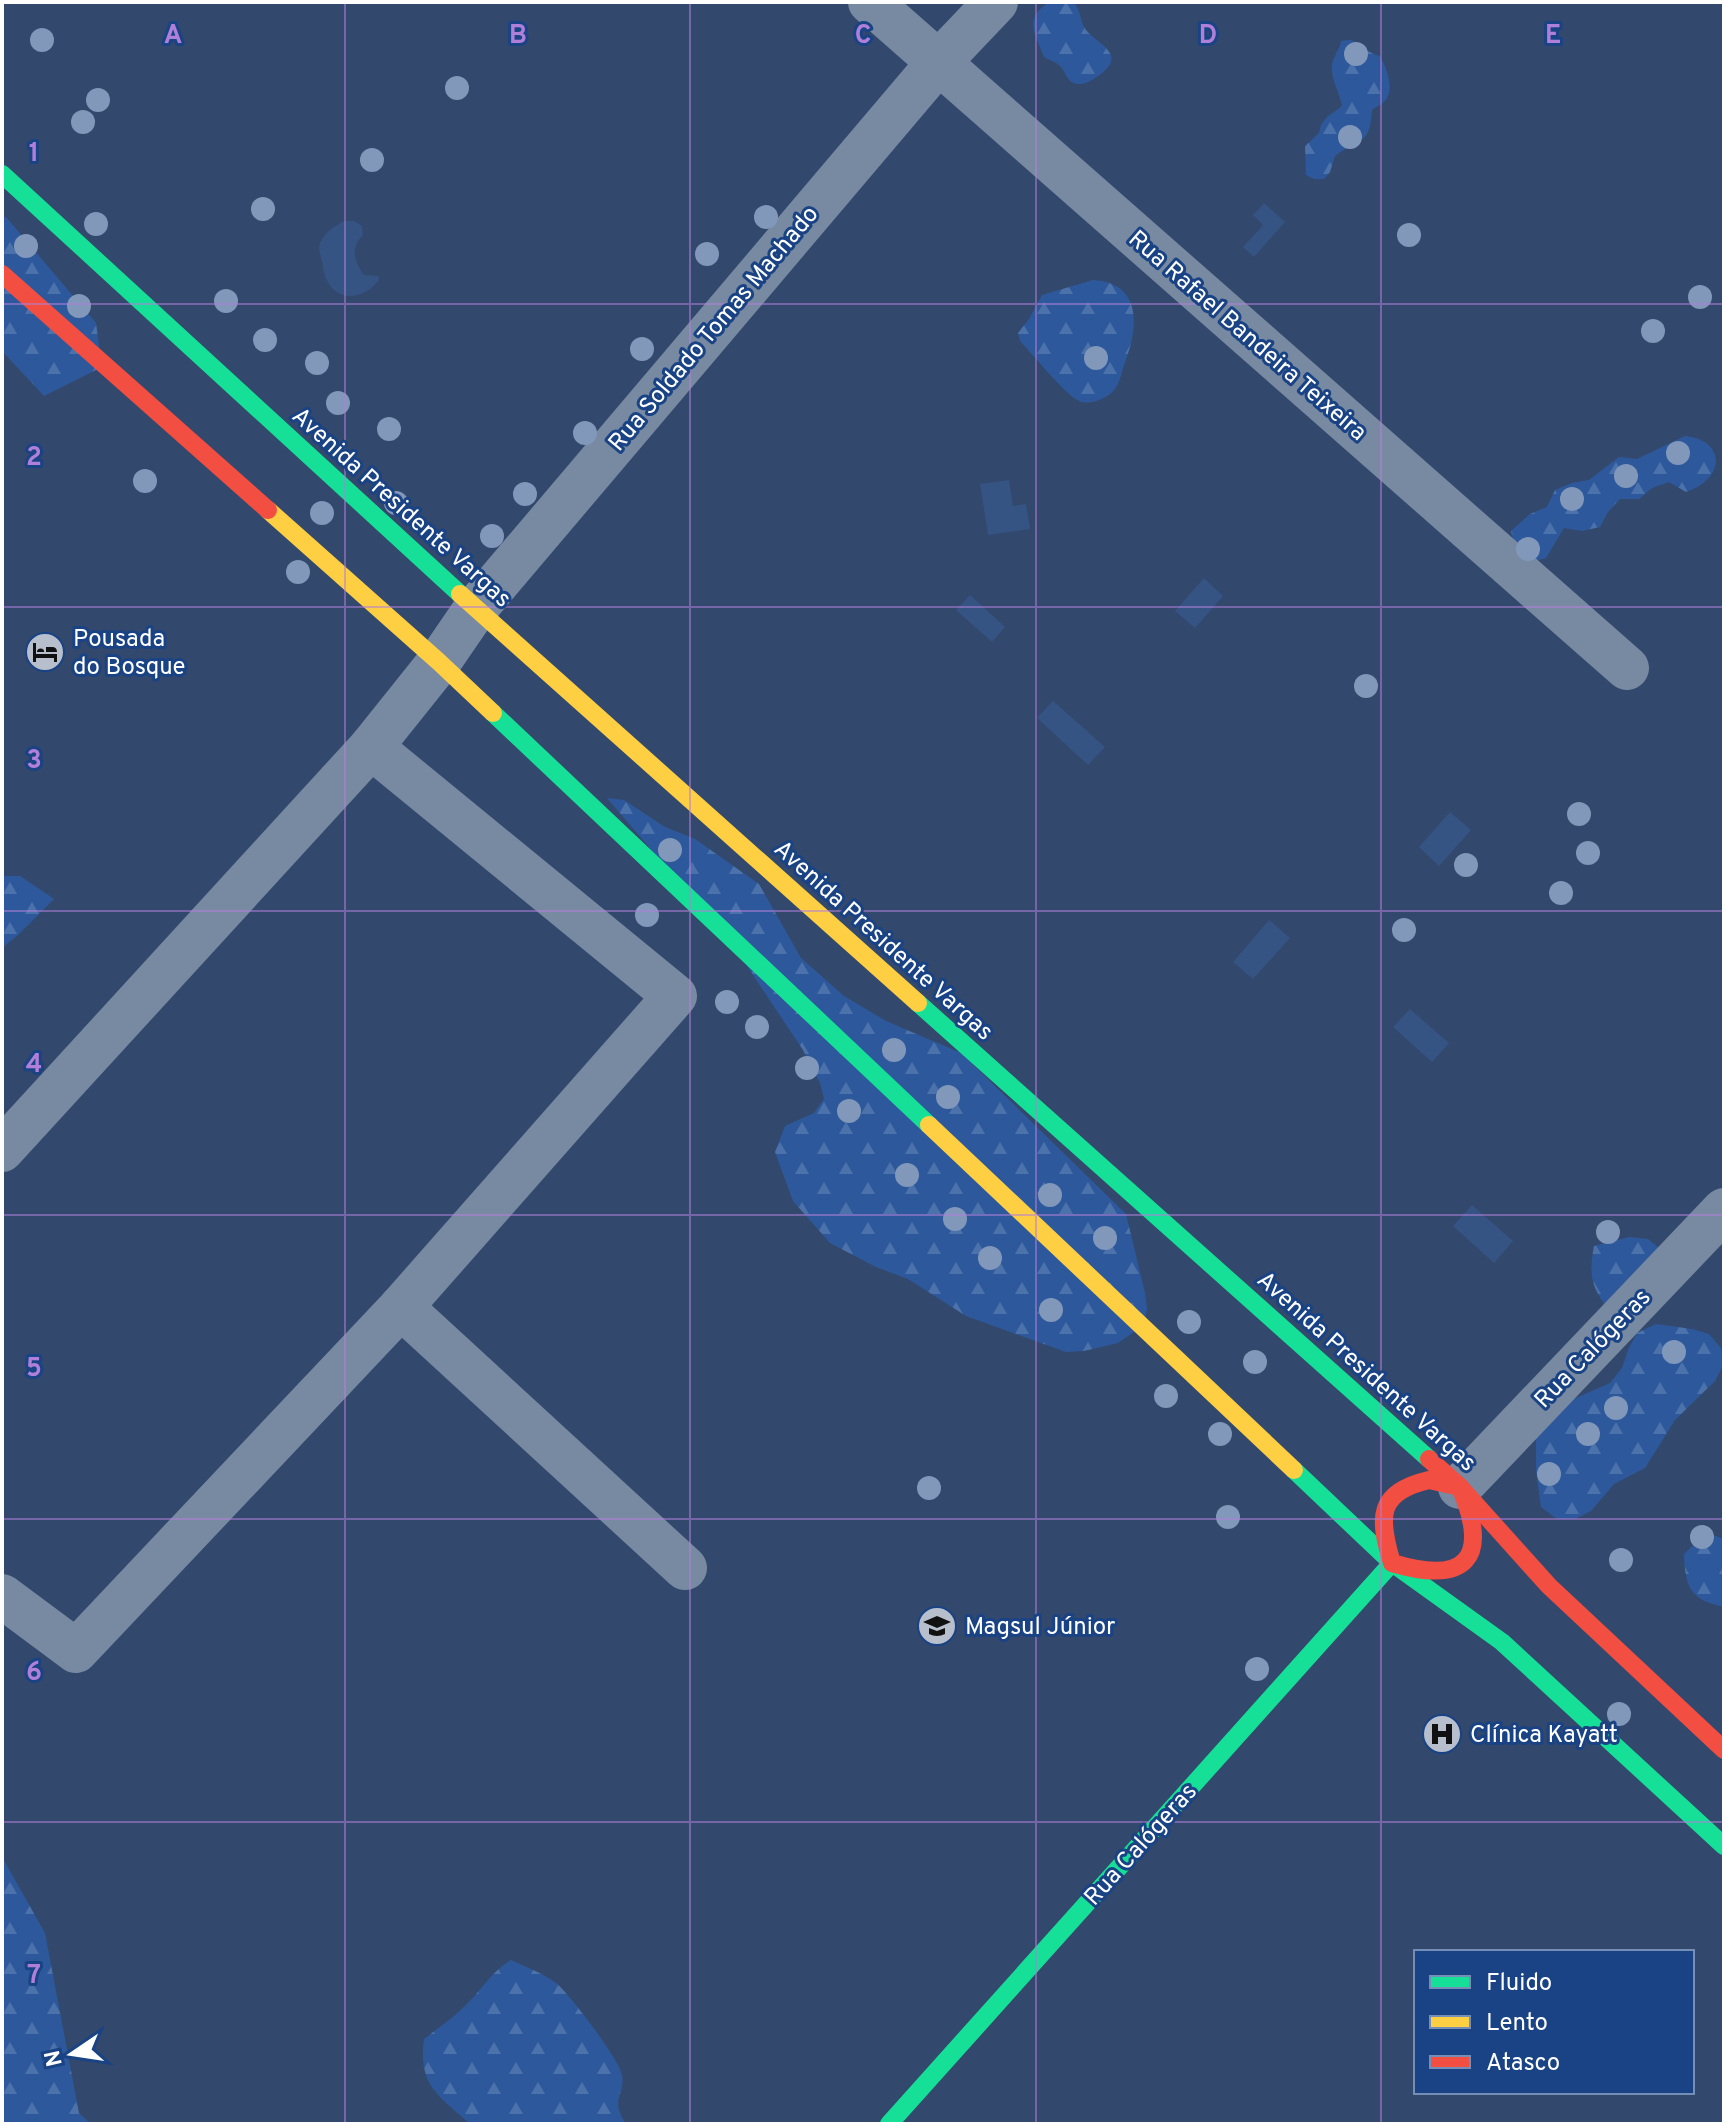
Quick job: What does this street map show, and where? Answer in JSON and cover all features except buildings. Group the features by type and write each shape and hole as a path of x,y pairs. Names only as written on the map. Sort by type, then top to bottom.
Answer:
{"main road":[{"name":"Avenida Presidente Vargas","path":"2,174 476,608 1460,1487 1549,1586 1724,1750"},
{"path":"2,274 439,662 1392,1563 1502,1642 1724,1846"},
{"path":"1429,1480 1460,1487 1474,1523 1472,1552 1465,1561 1443,1571 1423,1571 1392,1563 1383,1530 1382,1513 1388,1501 1414,1483 1429,1480"},
{"name":"Rua Calógeras","path":"889,2124 1392,1563"}],"street":[{"name":"Rua Rafael Bandeira Teixeira","path":"870,2 1627,668"},
{"name":"Rua Soldado Tomas Machado","path":"2,1150 371,747 439,662 476,608 938,63 996,2"},
{"path":"2,1596 76,1651 401,1307 675,996 371,747"},
{"name":"Rua Calógeras","path":"1460,1487 1724,1210"},
{"path":"401,1307 685,1568"}],"green space":[{"path":"1049,2 1073,2 1086,30 1111,55 1109,67 1090,81 1081,84 1072,82 1059,65 1044,57 1033,27 1036,14"},
{"path":"1350,40 1380,56 1388,76 1388,96 1372,110 1366,135 1335,156 1324,179 1314,179 1306,175 1305,146 1319,133 1327,117 1342,106 1332,63 1341,41"},
{"path":"6,217 96,323 102,367 44,396 2,351 2,218"},
{"path":"1093,280 1109,283 1128,297 1134,320 1133,333 1117,386 1104,398 1082,402 1060,385 1020,341 1018,333 1042,295"},
{"path":"1685,436 1698,439 1714,452 1714,470 1699,486 1686,492 1669,482 1652,488 1639,499 1620,499 1600,527 1582,531 1564,528 1546,558 1527,563 1515,549 1511,531 1530,514 1547,507 1555,490 1589,480 1619,457 1637,459"},
{"path":"607,798 624,800 665,827 695,839 759,884 801,958 844,996 886,1021 961,1053 1126,1214 1145,1293 1147,1309 1144,1325 1118,1343 1066,1352 966,1316 908,1279 876,1267 830,1243 793,1201 775,1152 785,1126 814,1113 824,1099 820,1083 803,1050 733,945"},
{"path":"2,876 20,876 54,899 2,948"},
{"path":"1629,1237 1648,1239 1661,1250 1614,1315 1596,1291 1592,1276 1594,1246"},
{"path":"1656,1324 1709,1334 1721,1348 1723,1365 1715,1381 1675,1420 1645,1468 1614,1484 1591,1511 1575,1519 1557,1519 1541,1507 1536,1471 1536,1432 1560,1405 1610,1383 1622,1368 1637,1333"},
{"path":"1702,1537 1724,1539 1724,1607 1697,1596 1686,1575 1684,1554"},
{"path":"2,1857 45,1933 79,2113 91,2124 2,2124"},
{"path":"511,1960 556,1983 602,2040 621,2072 618,2101 626,2124 470,2124 433,2088 424,2068 424,2039 460,2010"}],"shaded area":[{"path":"1264,203 1285,222 1254,257 1243,247 1263,225 1253,215"},
{"path":"345,221 354,221 362,226 363,235 355,250 356,260 364,275 378,276 379,280 364,292 348,296 334,290 328,283 319,249 325,235"},
{"path":"1009,480 1013,506 1026,504 1030,529 988,535 980,484"},
{"path":"1204,578 1223,596 1195,628 1175,611"},
{"path":"970,595 1005,627 992,642 956,610"},
{"path":"1053,701 1105,747 1088,765 1037,718"},
{"path":"1450,812 1471,830 1439,866 1419,847"},
{"path":"1269,920 1290,938 1253,979 1233,962"},
{"path":"1410,1009 1449,1043 1432,1062 1393,1027"},
{"path":"1472,1205 1513,1241 1494,1263 1453,1226"}],"traffic: fast":[{"path":"2,174 460,594"},
{"path":"493,713 929,1125"},
{"path":"918,1003 1429,1459"},
{"path":"1294,1470 1392,1563 1502,1642 1724,1846"},
{"path":"889,2124 1392,1563"}],"traffic: slow":[{"path":"268,510 493,713"},
{"path":"460,594 918,1003"},
{"path":"929,1125 1294,1470"}],"traffic: jam":[{"path":"2,274 268,510"},
{"path":"1429,1459 1460,1487 1549,1586 1724,1750"},
{"path":"1429,1480 1460,1487 1469,1512 1472,1548 1465,1560 1454,1568 1438,1571 1392,1563 1385,1532 1386,1509 1399,1492 1429,1480"}],"place":[{"name":"Pousada do Bosque","path":"45,652"},
{"name":"Magsul Júnior","path":"937,1626"},
{"name":"Clínica Kayatt","path":"1442,1734"}]}
